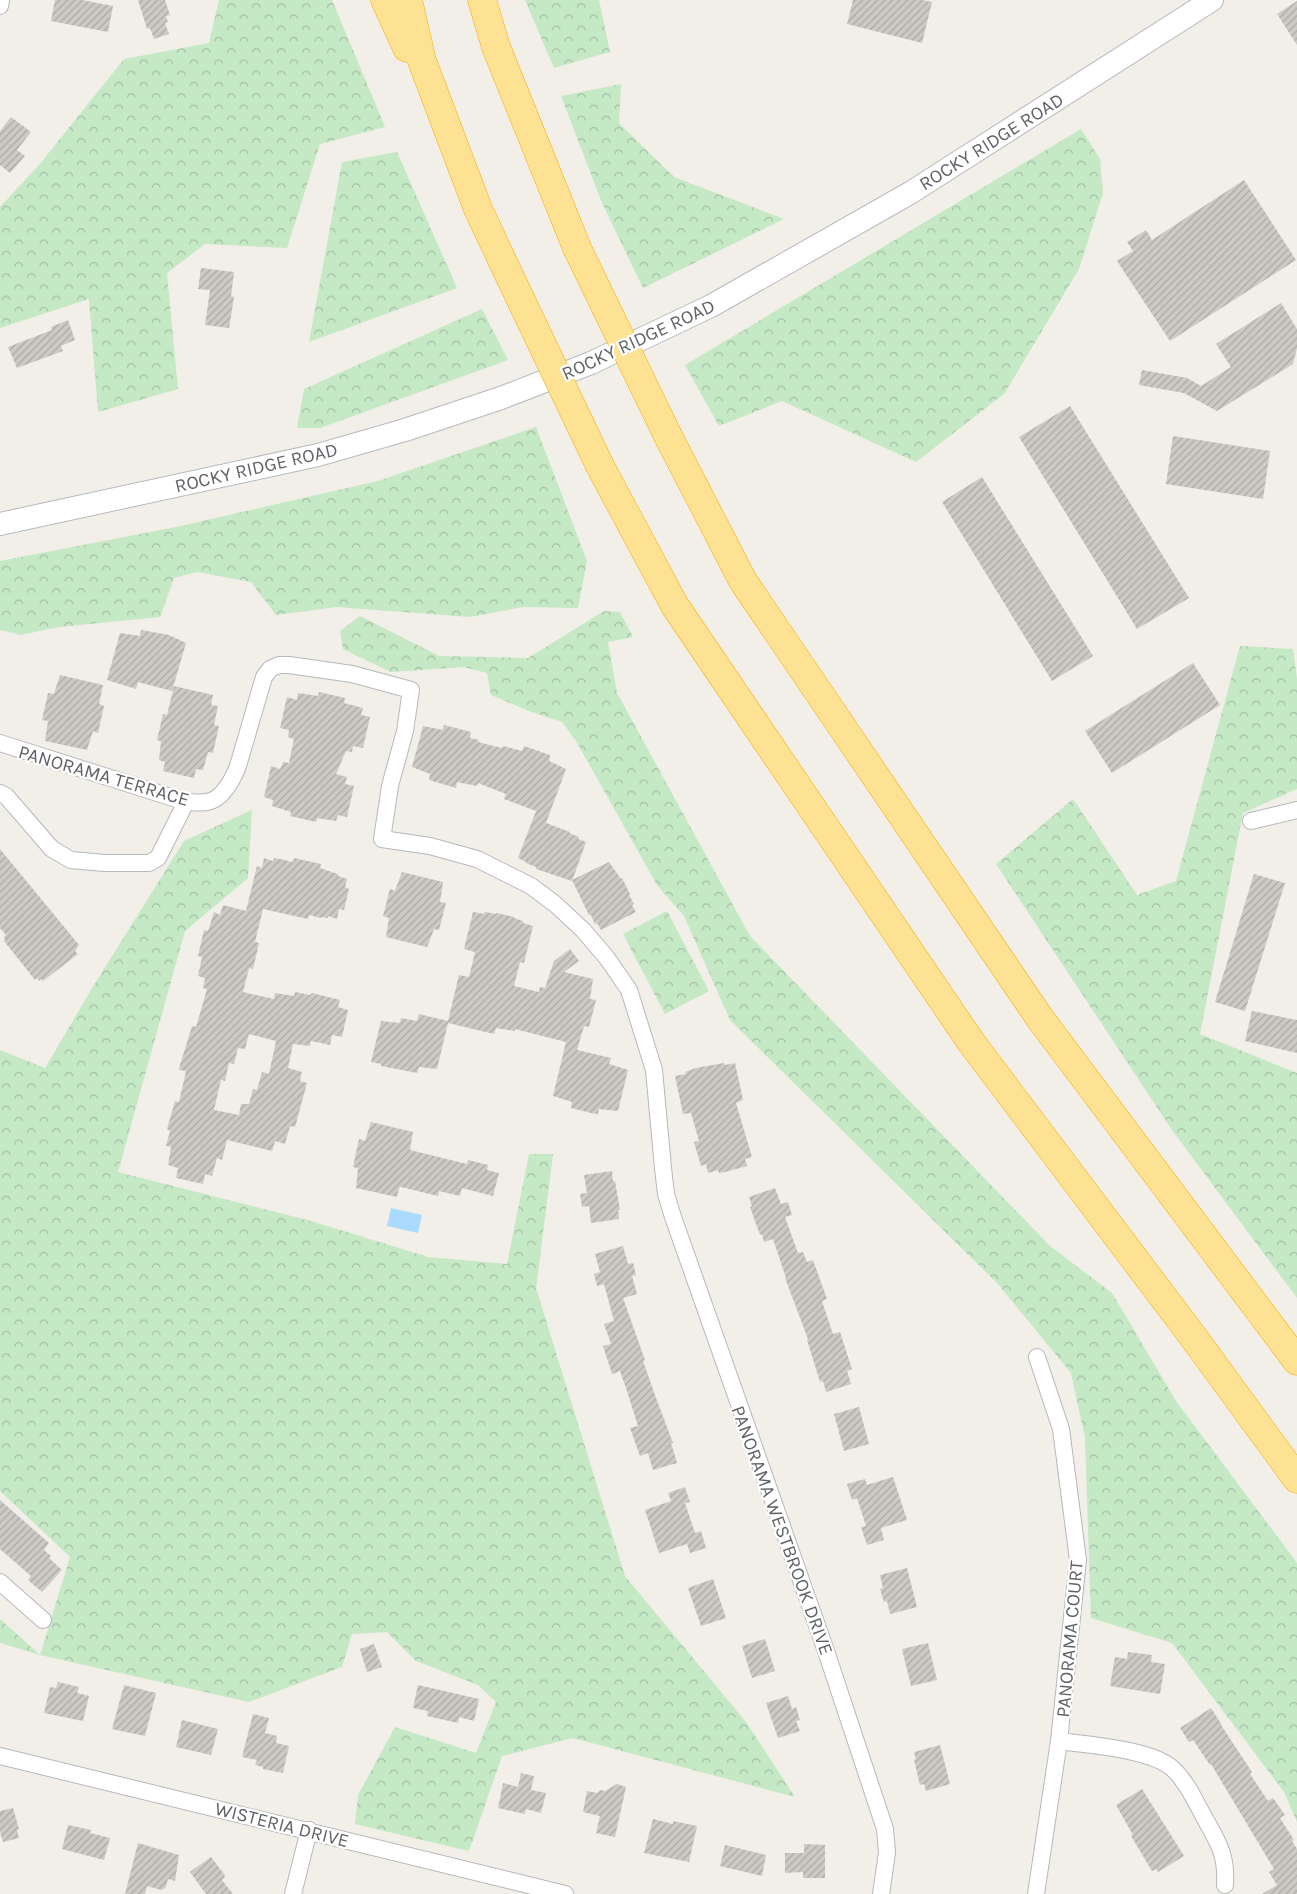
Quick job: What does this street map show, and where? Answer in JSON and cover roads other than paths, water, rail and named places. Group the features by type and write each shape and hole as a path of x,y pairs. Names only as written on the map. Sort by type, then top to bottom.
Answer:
{"highway":[{"path":"385,0 462,166"},
{"path":"408,0 422,60 478,209 600,466 675,606 971,1042 1194,1338 1297,1479"},
{"path":"482,0 496,47 576,248 668,436 743,581 1039,1017 1297,1361"},
{"path":"494,0 514,90"}],"main road":[{"name":"ROCKY RIDGE ROAD","path":"0,524 318,455 406,430 501,398 592,363 711,306 910,193 1212,0"}],"street":[{"path":"0,6 1,0"},
{"name":"PANORAMA TERRACE","path":"0,743 186,802 209,802 224,791 233,780 264,677 278,665 352,674 411,690 405,732 390,786 382,839 430,846 477,859 531,886 555,904 607,958 629,990 654,1070 662,1168"},
{"path":"0,793 6,796 52,849 71,860 104,863 149,863 158,858 186,802"},
{"path":"1251,821 1297,810"},
{"name":"PANORAMA WESTBROOK DRIVE","path":"662,1168 672,1216 826,1651 885,1829 887,1853 881,1894"},
{"name":"PANORAMA COURT","path":"1036,1894 1059,1740 1078,1560 1061,1429 1037,1357"},
{"path":"0,1582 43,1620"},
{"path":"1059,1740 1135,1752 1158,1759 1172,1768 1183,1780 1220,1845 1226,1867 1225,1885"},
{"name":"WISTERIA DRIVE","path":"0,1756 309,1830 564,1894"},
{"path":"293,1894 309,1830"}],"water":[{"path":"391,1208 422,1215 418,1233 387,1226"}]}
